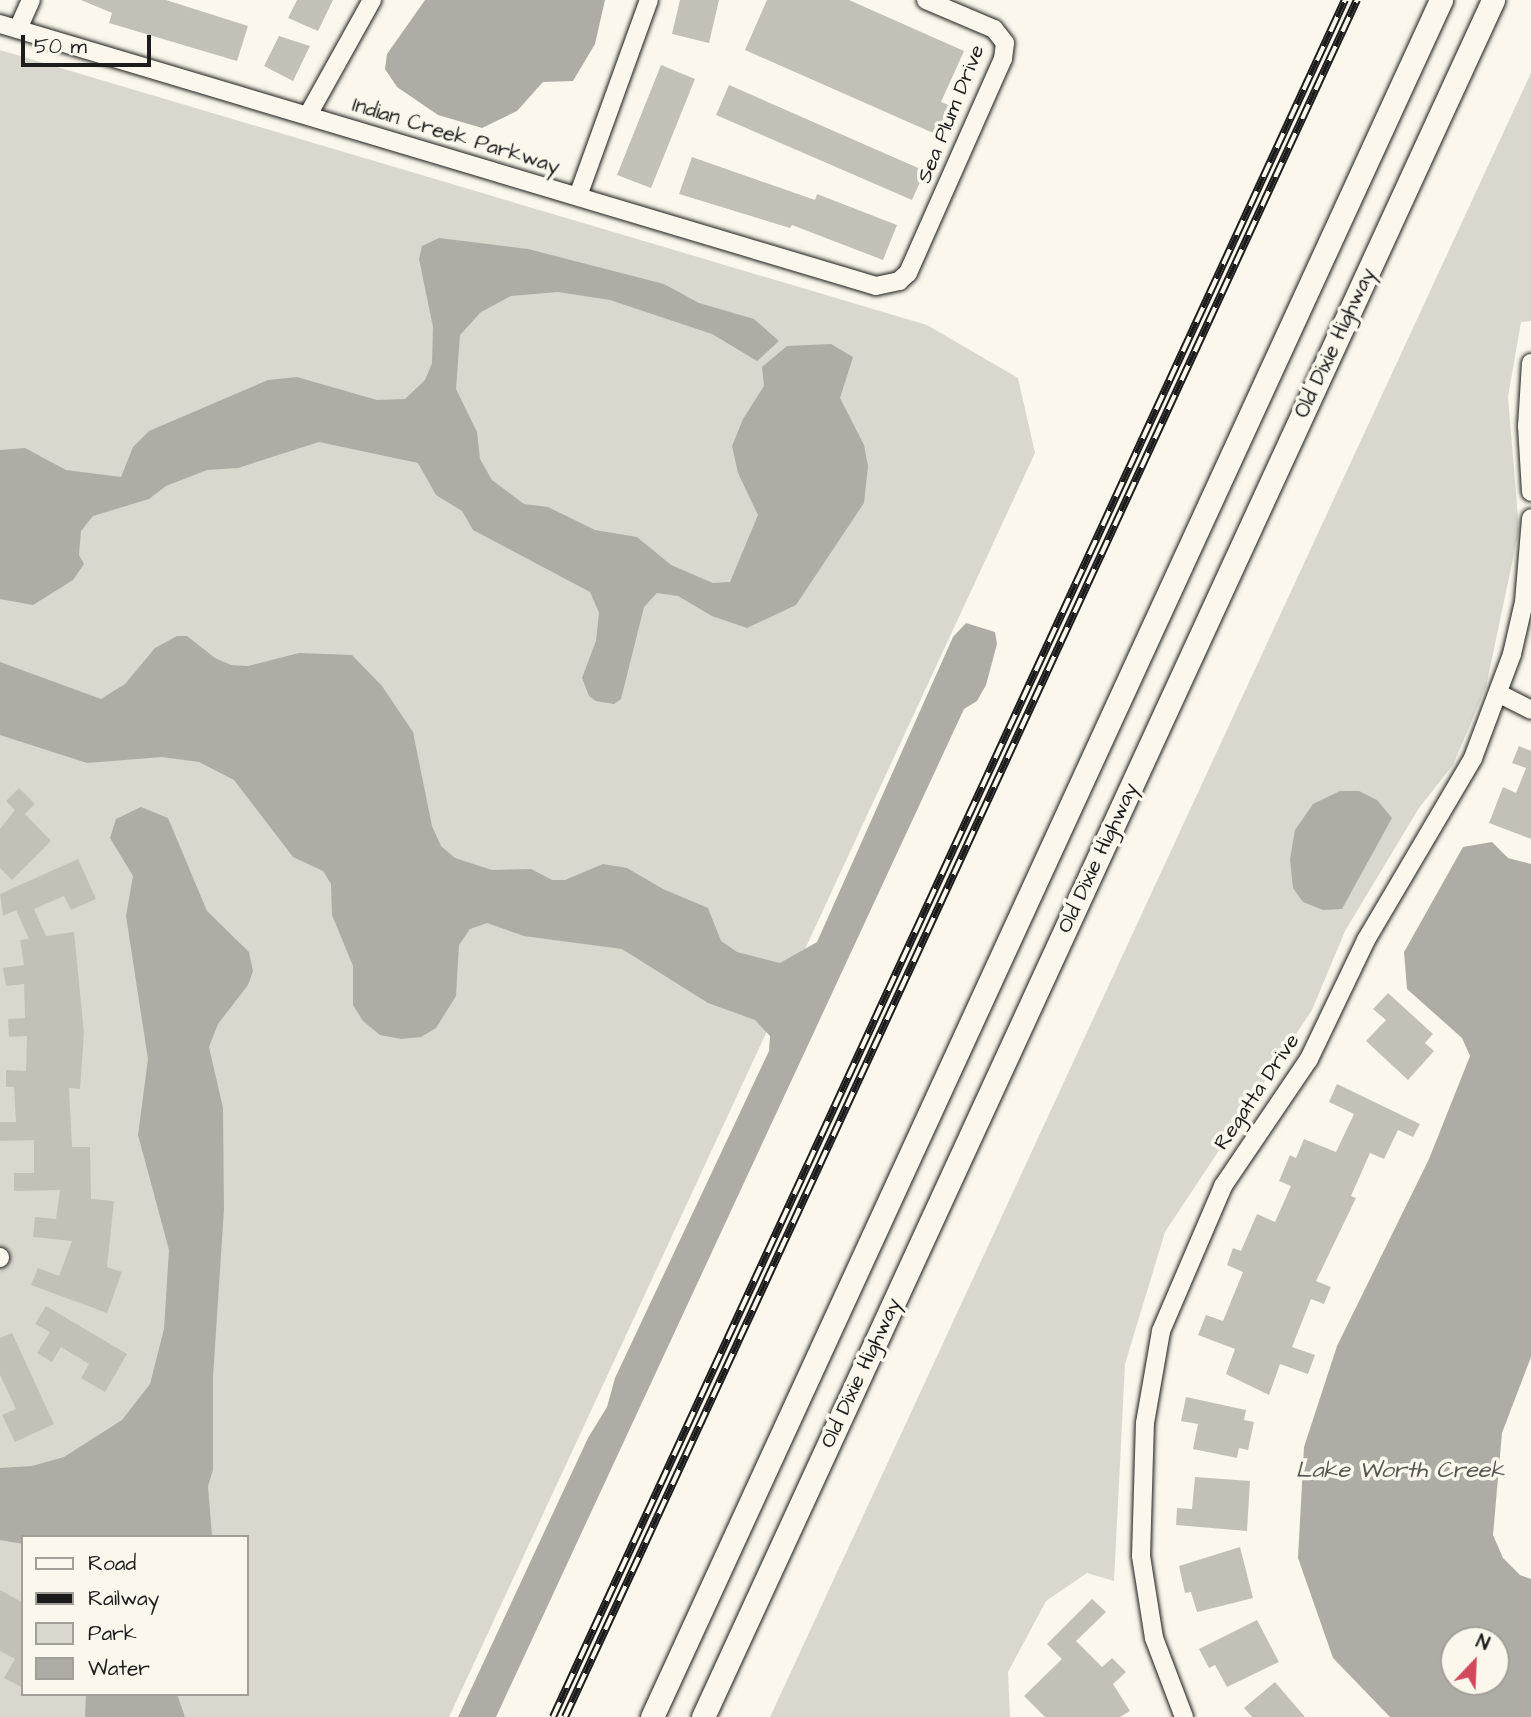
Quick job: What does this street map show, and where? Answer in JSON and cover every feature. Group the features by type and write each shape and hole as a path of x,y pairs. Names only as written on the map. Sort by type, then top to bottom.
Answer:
{"main road":[{"path":"652,1717 1441,0"},
{"name":"Old Dixie Highway","path":"703,1717 1493,0"}],"street":[{"path":"18,29 31,0"},
{"path":"308,115 372,0"},
{"path":"578,196 649,0"},
{"name":"Sea Plum Drive","path":"899,281 908,273 1003,59 1005,43 994,29 926,0"},
{"name":"Indian Creek Parkway","path":"0,24 876,286 899,281"},
{"path":"1531,363 1527,426 1531,492"},
{"name":"Regatta Drive","path":"1184,1717 1154,1638 1141,1556 1145,1423 1161,1331 1223,1186 1310,1059 1366,940 1473,758 1500,694 1524,602 1531,518"},
{"path":"1500,694 1531,710"}],"green space":[{"path":"0,50 927,325 1018,378 1035,453 449,1717 0,1717"},
{"path":"1531,73 1531,321 1521,322 1508,397 1519,530 1486,687 1453,765 1419,808 1345,931 1312,1010 1165,1232 1125,1364 1114,1581 1087,1573 1046,1601 1008,1672 1010,1717 770,1717"}],"water":[{"path":"425,0 605,0 595,44 573,81 543,82 517,111 482,128 438,115 397,87 385,69 387,54"},
{"path":"439,238 528,249 664,284 699,303 754,319 779,341 757,361 712,334 610,300 558,292 511,296 481,312 460,335 456,389 477,432 480,459 492,480 524,504 548,507 595,530 637,537 671,565 713,583 730,582 758,515 738,473 732,446 743,419 764,386 762,367 787,346 831,344 853,357 840,398 864,445 868,466 864,503 796,605 747,628 712,616 678,596 657,593 644,607 621,699 614,704 596,701 589,696 582,678 596,641 599,613 590,592 473,530 462,511 436,495 418,463 319,442 238,468 207,470 166,486 149,499 93,516 81,531 79,555 84,564 73,580 33,605 0,599 0,450 25,448 66,470 121,477 133,447 149,431 268,380 297,377 377,400 405,399 425,380 432,363 433,327 419,259 422,246"},
{"path":"966,623 995,632 997,644 986,685 977,701 964,709 496,1717 458,1717 588,1438 607,1407 615,1378 769,1051 770,1036 755,1020 708,1003 622,949 524,936 487,923 470,929 459,945 456,996 436,1028 421,1037 401,1039 380,1035 363,1021 353,1005 353,966 332,915 331,884 323,871 293,857 234,780 199,762 162,757 87,763 0,735 0,662 101,699 125,684 155,648 177,636 187,636 215,658 231,665 248,666 299,653 352,655 382,686 413,732 432,826 441,846 455,858 492,870 531,869 552,880 565,880 603,864 627,868 663,889 708,908 721,941 737,952 780,963 817,942 953,637"},
{"path":"1340,791 1359,791 1377,800 1392,818 1342,909 1323,910 1303,902 1293,888 1290,859 1295,830 1313,804"},
{"path":"141,807 168,818 207,911 249,952 253,971 248,985 218,1024 209,1047 223,1108 224,1209 213,1377 213,1470 208,1486 212,1535 21,1535 21,1544 0,1540 0,1468 32,1466 64,1457 122,1420 150,1384 164,1329 169,1250 138,1135 148,1059 126,916 133,876 110,838 116,819"},
{"name":"Lake Worth Creek","path":"1492,842 1508,858 1531,864 1531,1357 1502,1433 1493,1535 1503,1558 1520,1575 1531,1579 1531,1717 1390,1717 1333,1658 1298,1558 1304,1447 1337,1346 1429,1159 1470,1056 1462,1038 1407,989 1404,952 1463,847"},
{"path":"86,1696 178,1696 185,1717 85,1717"}],"building":[{"path":"81,0 166,0 248,26 237,61 109,23 112,13"},
{"path":"297,0 333,0 318,31 288,18"},
{"path":"680,0 719,0 709,43 672,34"},
{"path":"767,0 849,0 964,51 941,102 953,107 940,136 745,50"},
{"path":"279,36 310,46 293,81 264,66"},
{"path":"661,65 695,79 651,188 617,175"},
{"path":"729,85 925,171 912,200 716,115"},
{"path":"692,157 815,200 817,194 897,225 883,260 792,225 790,228 679,194"},
{"path":"1519,746 1531,751 1531,839 1489,823 1503,787 1516,793 1526,768 1512,763"},
{"path":"19,788 35,804 25,814 51,841 12,880 0,868 0,829 15,810 6,801"},
{"path":"78,859 96,899 71,910 64,896 34,909 46,936 74,932 84,1033 80,1089 69,1088 72,1147 90,1147 91,1199 114,1201 107,1267 122,1272 107,1313 31,1285 38,1268 59,1276 72,1241 33,1237 35,1217 56,1219 60,1190 14,1191 14,1173 34,1173 34,1140 0,1141 0,1122 16,1122 14,1087 6,1087 6,1070 26,1071 27,1036 9,1037 8,1019 25,1018 24,984 6,986 3,968 24,965 20,940 29,939 16,910 3,916 0,894"},
{"path":"1388,993 1433,1034 1425,1043 1434,1051 1408,1080 1366,1041 1386,1020 1373,1009"},
{"path":"1337,1084 1420,1124 1413,1137 1398,1130 1384,1159 1370,1153 1351,1196 1356,1198 1316,1281 1331,1287 1324,1304 1311,1299 1292,1347 1315,1355 1308,1374 1280,1364 1269,1395 1226,1374 1235,1349 1198,1335 1206,1315 1223,1321 1243,1272 1227,1265 1233,1248 1241,1251 1257,1214 1275,1222 1291,1186 1279,1181 1290,1155 1296,1158 1304,1139 1336,1152 1354,1114 1329,1102"},
{"path":"46,1306 127,1354 105,1392 81,1378 89,1364 61,1347 52,1362 37,1353 50,1332 35,1324"},
{"path":"12,1333 54,1424 15,1442 2,1415 16,1409 0,1375 0,1338"},
{"path":"1186,1397 1246,1410 1244,1420 1254,1422 1248,1450 1239,1448 1237,1458 1193,1449 1198,1424 1181,1421"},
{"path":"1195,1477 1250,1481 1247,1531 1176,1525 1177,1508 1192,1509"},
{"path":"1240,1547 1253,1598 1197,1612 1191,1592 1185,1593 1179,1566"},
{"path":"0,1590 21,1602 21,1687 4,1678 15,1659 0,1651"},
{"path":"1092,1599 1106,1612 1076,1641 1102,1667 1112,1658 1126,1672 1113,1684 1130,1711 1120,1717 1045,1717 1024,1696 1062,1659 1047,1644"},
{"path":"1257,1620 1279,1662 1227,1687 1215,1665 1209,1668 1199,1649"},
{"path":"1275,1682 1305,1717 1252,1717 1244,1708"}],"railway":[{"path":"553,1717 1345,0"},
{"path":"565,1717 1357,0"}]}
